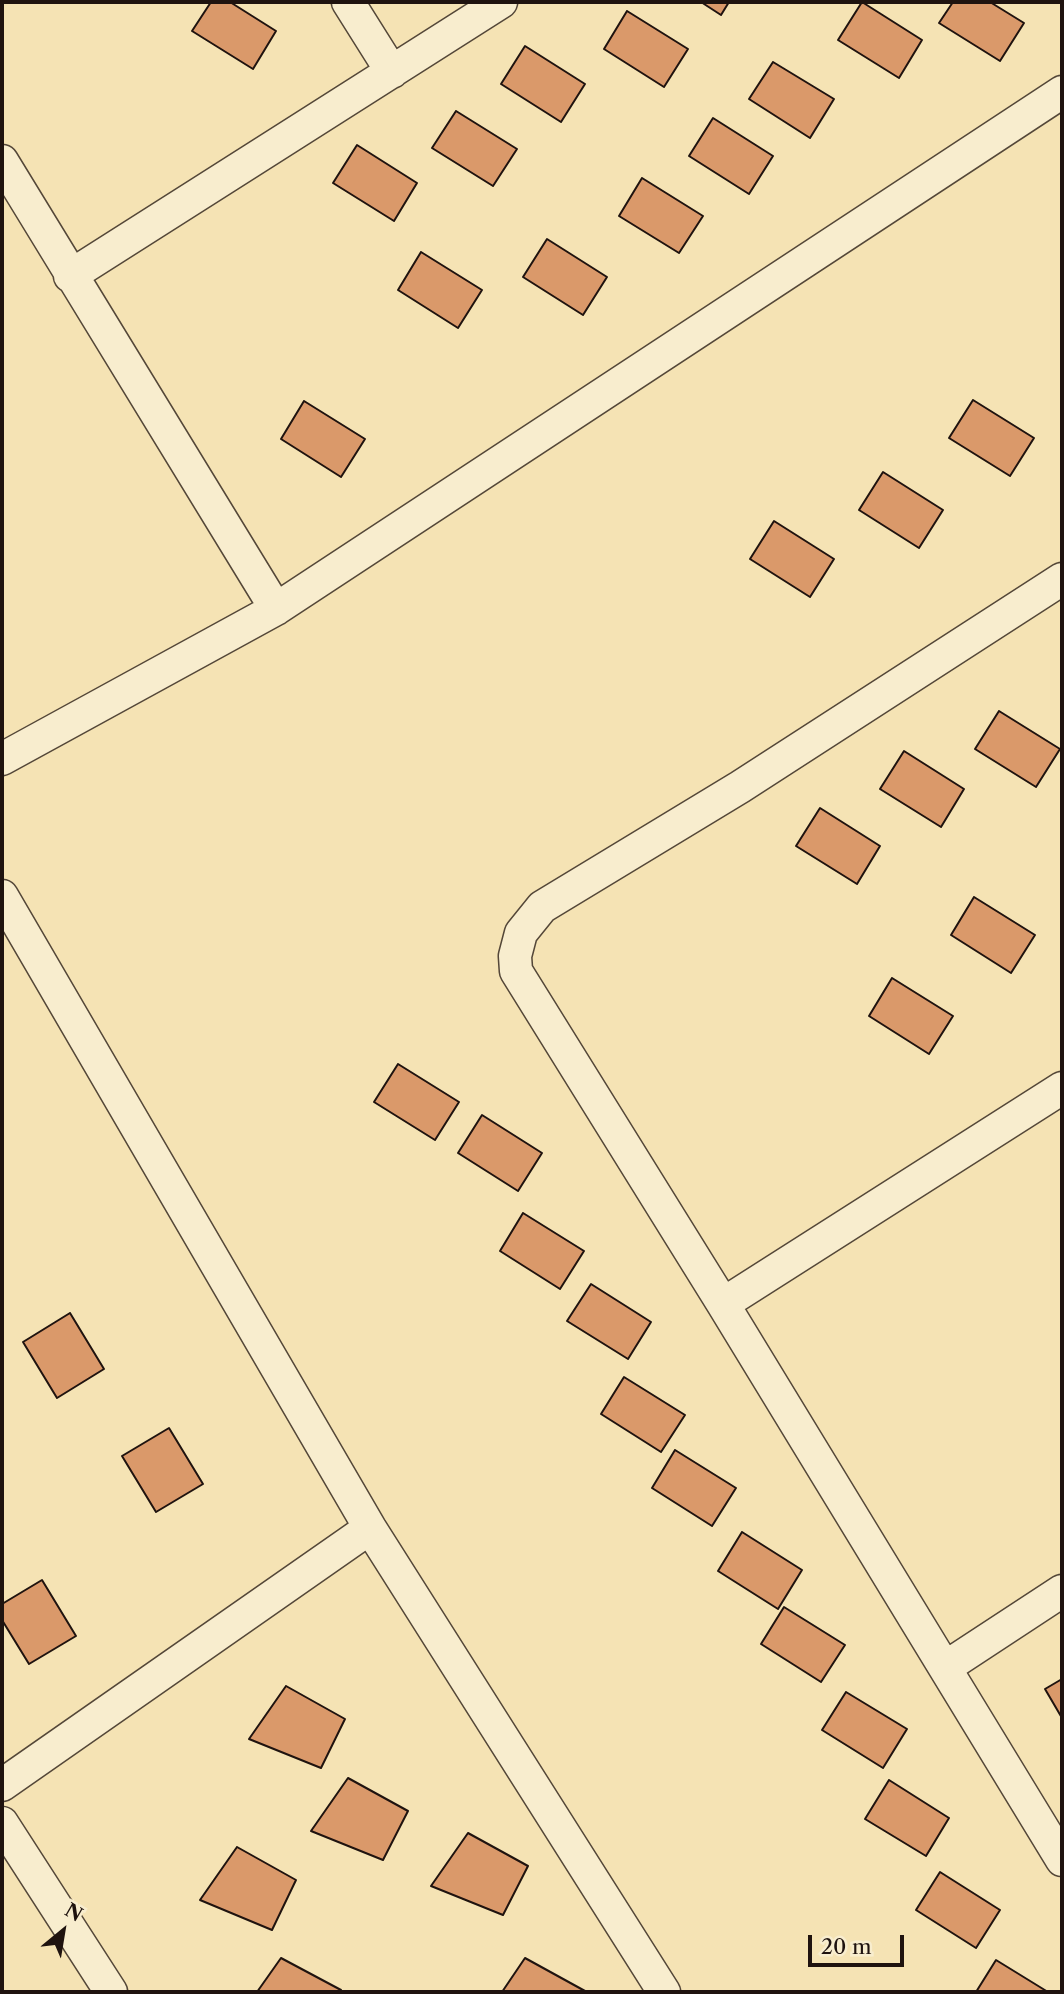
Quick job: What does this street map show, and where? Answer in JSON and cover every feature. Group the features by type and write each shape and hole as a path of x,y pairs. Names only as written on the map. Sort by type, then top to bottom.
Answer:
{"street":[{"path":"348,2 391,72"},
{"path":"71,276 501,2"},
{"path":"2,759 276,609 1062,92"},
{"path":"2,161 276,609"},
{"path":"1062,579 740,787 541,907 522,933 515,956 516,971 946,1667 1062,1860"},
{"path":"2,896 370,1528 664,1992"},
{"path":"723,1304 1062,1088"},
{"path":"2,1785 370,1528"},
{"path":"946,1667 1062,1591"},
{"path":"2,1823 111,1992"}],"building":[{"path":"211,2 230,2 276,31 253,69 192,31"},
{"path":"701,2 729,2 721,15"},
{"path":"862,2 922,40 899,78 838,40"},
{"path":"953,2 990,2 1024,23 1000,61 939,23"},
{"path":"627,11 688,49 664,87 604,49"},
{"path":"525,46 585,84 561,122 501,84"},
{"path":"773,62 834,99 810,138 749,99"},
{"path":"456,111 517,149 493,186 432,148"},
{"path":"713,118 773,156 749,194 689,156"},
{"path":"357,145 417,183 394,221 333,183"},
{"path":"642,178 703,216 679,253 619,216"},
{"path":"547,239 607,277 583,315 523,277"},
{"path":"421,252 482,290 458,328 398,290"},
{"path":"973,400 1034,438 1010,476 949,438"},
{"path":"304,401 365,439 341,477 281,439"},
{"path":"883,472 943,510 919,548 859,510"},
{"path":"774,521 834,559 810,597 750,559"},
{"path":"999,711 1060,749 1036,787 975,749"},
{"path":"904,751 964,789 941,827 880,789"},
{"path":"820,808 880,846 857,884 796,846"},
{"path":"974,897 1035,935 1011,973 951,935"},
{"path":"892,978 953,1016 929,1054 869,1016"},
{"path":"398,1064 459,1102 435,1140 374,1102"},
{"path":"482,1115 542,1153 518,1191 458,1153"},
{"path":"523,1213 584,1251 560,1289 500,1251"},
{"path":"591,1284 651,1322 628,1359 567,1321"},
{"path":"70,1313 104,1369 57,1398 23,1342"},
{"path":"624,1377 685,1415 661,1452 601,1414"},
{"path":"169,1428 203,1484 156,1512 122,1456"},
{"path":"675,1450 736,1488 712,1526 652,1488"},
{"path":"742,1532 802,1570 778,1609 718,1571"},
{"path":"42,1580 76,1636 29,1664 2,1620 2,1604"},
{"path":"784,1607 845,1645 821,1682 761,1644"},
{"path":"1062,1679 1062,1718 1045,1689"},
{"path":"286,1686 345,1719 321,1768 249,1739"},
{"path":"846,1692 907,1729 883,1768 822,1730"},
{"path":"348,1778 408,1811 383,1860 311,1831"},
{"path":"889,1780 949,1818 926,1856 865,1819"},
{"path":"468,1833 528,1866 503,1915 431,1886"},
{"path":"237,1847 296,1880 272,1930 200,1900"},
{"path":"940,1872 1000,1910 976,1948 916,1910"},
{"path":"281,1958 341,1990 257,1992"},
{"path":"525,1958 585,1991 502,1992"},
{"path":"996,1960 1048,1992 976,1992"}]}
